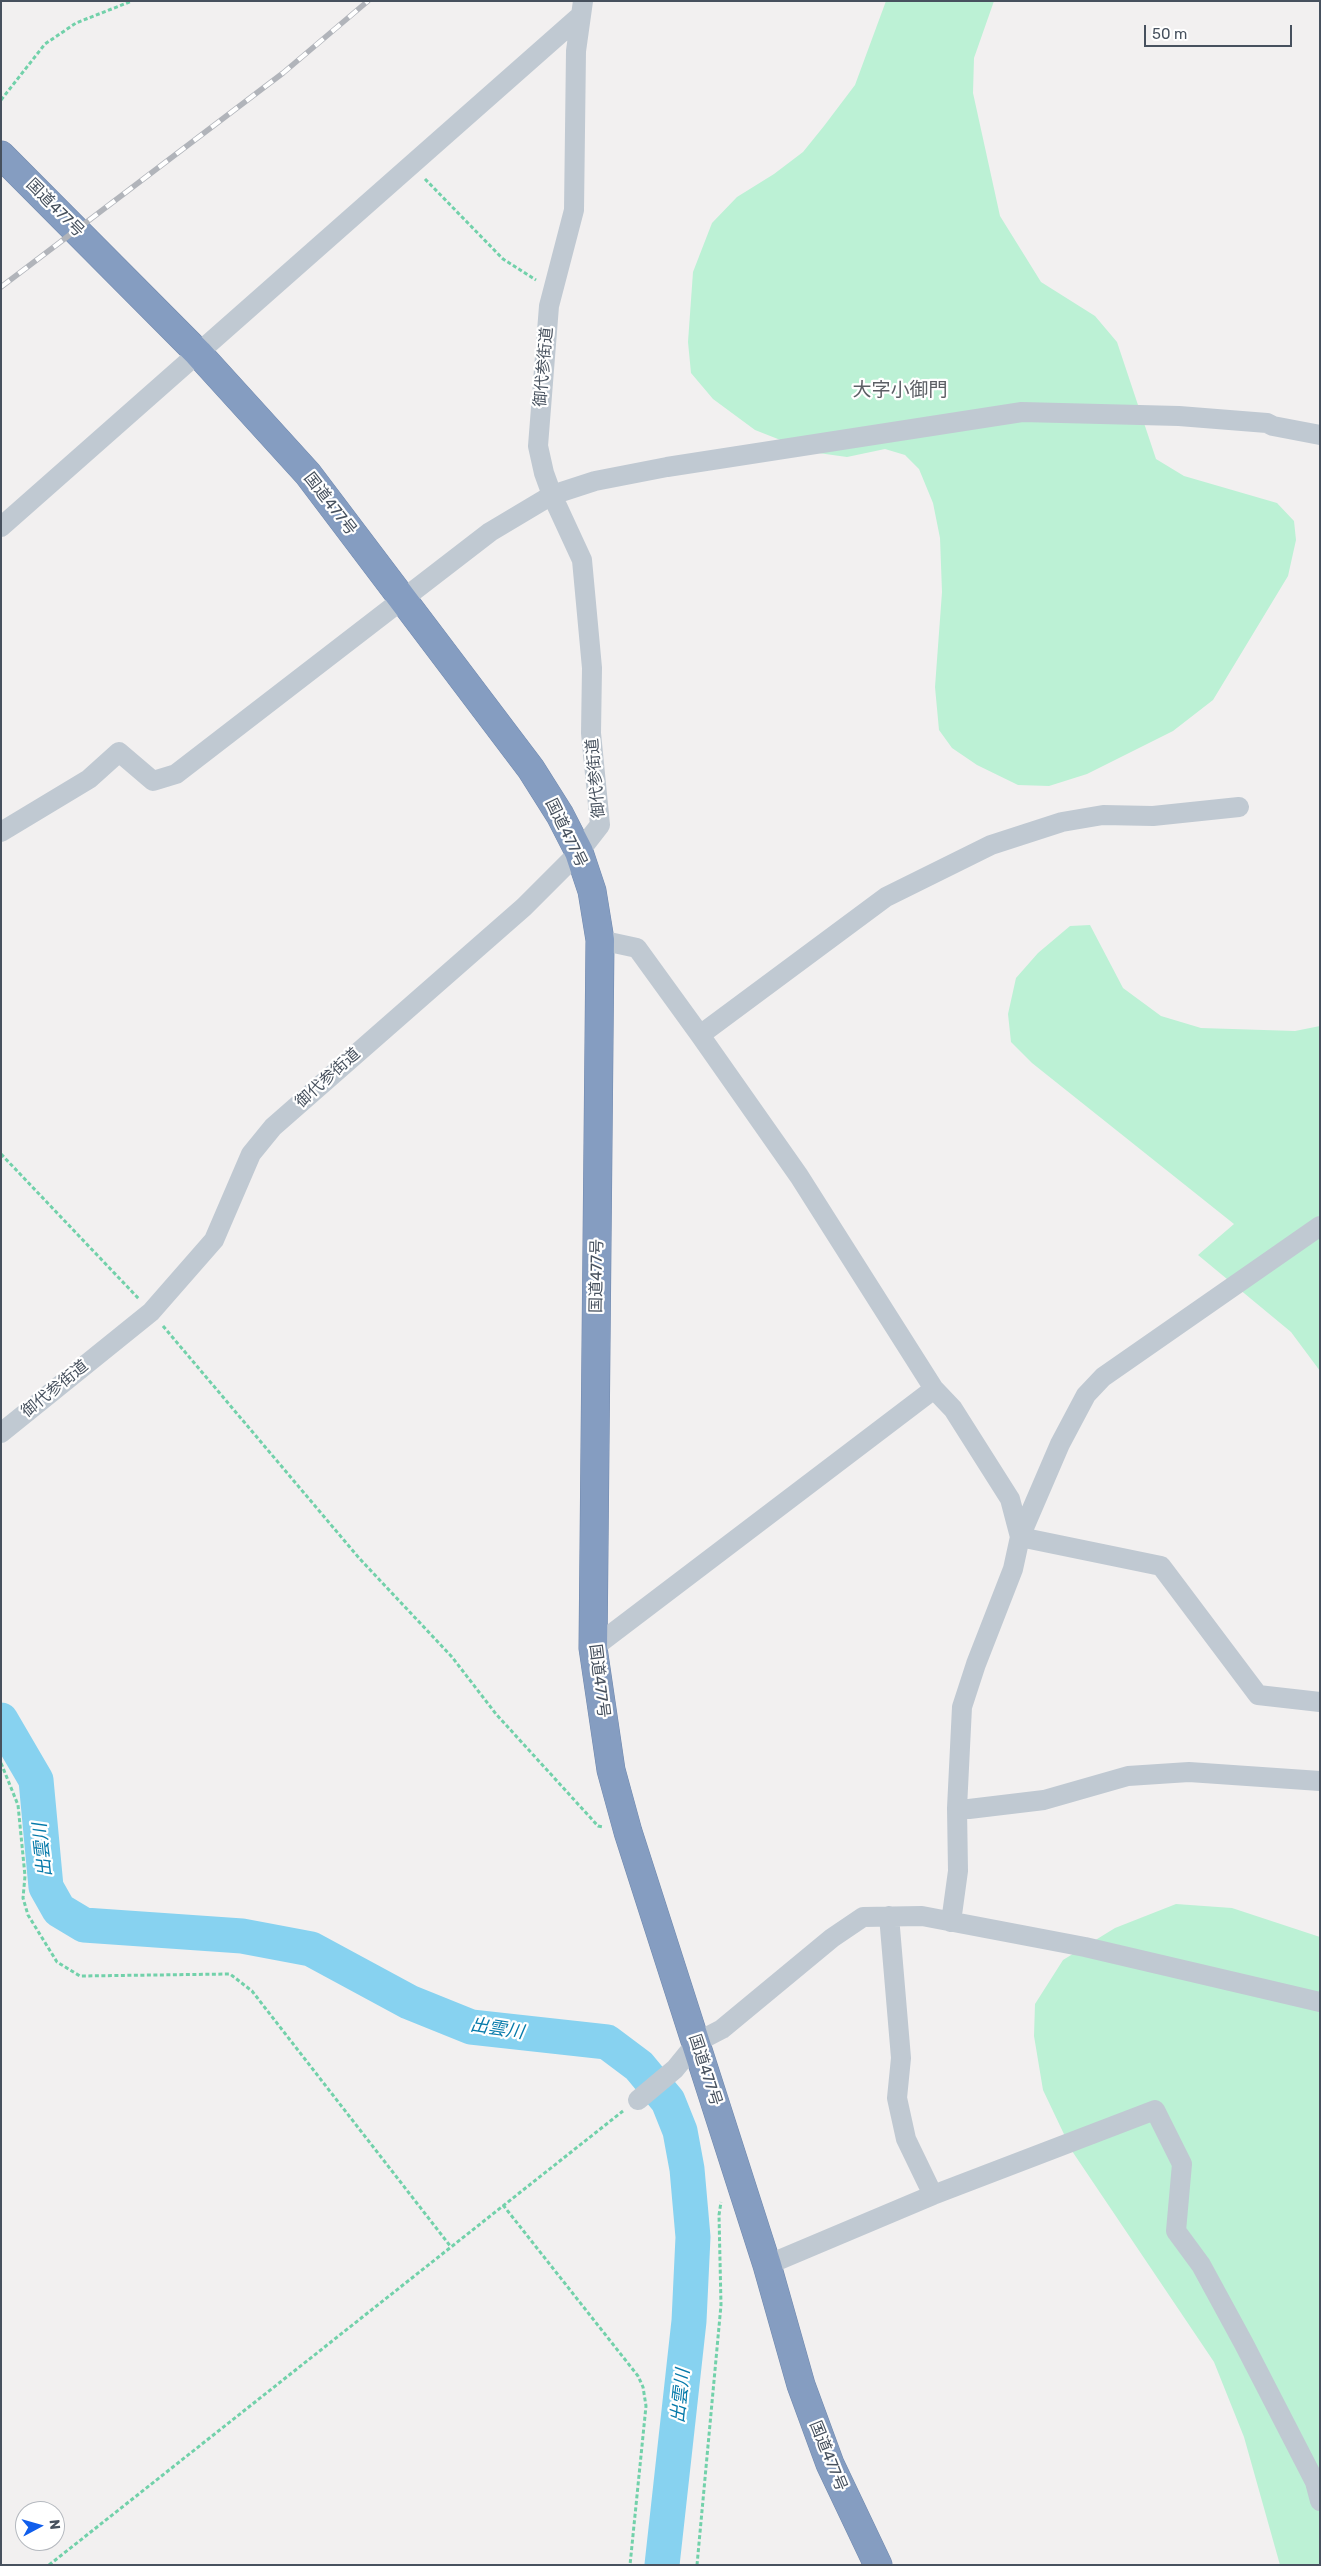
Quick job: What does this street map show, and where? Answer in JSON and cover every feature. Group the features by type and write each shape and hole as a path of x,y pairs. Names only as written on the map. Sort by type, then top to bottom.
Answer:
{"highway":[{"name":"国道477号","path":"1,155 198,353 308,474 531,769 560,815 579,852 592,891 600,940 593,1648 611,1770 628,1832 767,2265 801,2385 830,2464 878,2565"}],"street":[{"path":"1,527 412,165 581,8"},
{"name":"御代参街道","path":"1,1433 151,1312 214,1240 251,1154 273,1127 524,907 579,852 600,825 591,732 592,668 582,560 552,495 544,473 538,446 549,306 574,210 576,51 581,8"},
{"path":"1,832 89,779 119,752 153,781 176,774 490,532 552,495 595,481 667,467 1022,412 1179,416 1267,423 1320,435"},
{"path":"700,1035 886,897 991,845 1062,822 1103,815 1153,816 1239,807"},
{"path":"600,940 637,948 700,1035 799,1176 934,1389 953,1409 1010,1499 1020,1537"},
{"path":"951,1922 958,1871 957,1808 962,1707 976,1664 1014,1569 1020,1537 1060,1444 1086,1395 1103,1377 1320,1226"},
{"path":"593,1648 934,1389"},
{"path":"1020,1537 1161,1566 1258,1695 1320,1702"},
{"path":"957,1808 969,1809 1044,1800 1128,1776 1180,1772 1320,1781"},
{"path":"889,1916 901,2058 896,2098 906,2138 933,2195"},
{"path":"638,2100 675,2069 696,2042 722,2030 832,1938 863,1917 922,1916 1085,1947 1320,2002"},
{"path":"767,2265 933,2195 1155,2110 1182,2164 1176,2231 1201,2265 1240,2336 1315,2482 1320,2501"}],"path":[{"path":"1,100 45,44 76,23 132,1"},
{"path":"412,165 503,259 554,291"},
{"path":"1,1154 151,1312 358,1558 452,1657 496,1714 598,1826 628,1832"},
{"path":"1,1763 18,1805 25,1876 23,1898 28,1916 57,1962 80,1976 230,1974 252,1990 451,2247"},
{"path":"49,2565 638,2100"},
{"path":"504,2206 638,2376 643,2387 646,2406 630,2565"},
{"path":"697,2565 721,2305 721,2234"}],"green space":[{"path":"886,1 994,1 974,58 973,93 1000,216 1041,282 1095,316 1117,342 1156,459 1184,476 1277,503 1294,521 1296,540 1288,576 1213,700 1173,731 1087,774 1049,786 1018,785 977,765 952,748 939,730 935,687 942,592 940,538 933,503 919,469 905,455 885,449 847,457 811,452 755,430 713,399 691,373 688,342 693,272 712,223 737,197 774,174 803,152 824,126 855,85"},
{"path":"1090,925 1123,988 1161,1016 1201,1028 1295,1031 1320,1026 1320,1371 1291,1332 1198,1255 1234,1224 1032,1063 1011,1042 1008,1014 1016,978 1038,953 1070,926"},
{"path":"1176,1904 1232,1908 1320,1937 1320,2565 1280,2565 1244,2437 1214,2362 1072,2151 1043,2090 1034,2036 1035,2004 1063,1960 1115,1928"}],"waterway":[{"name":"出雲川","path":"1,1720 36,1780 46,1887 59,1910 84,1925 242,1936 311,1949 409,2002 471,2027 607,2042 639,2066 668,2101 680,2131 687,2169 693,2237 689,2321 662,2565"}],"railway":[{"path":"1,287 283,73 368,1"}],"district":[{"name":"大字小御門","path":"900,391"}]}
